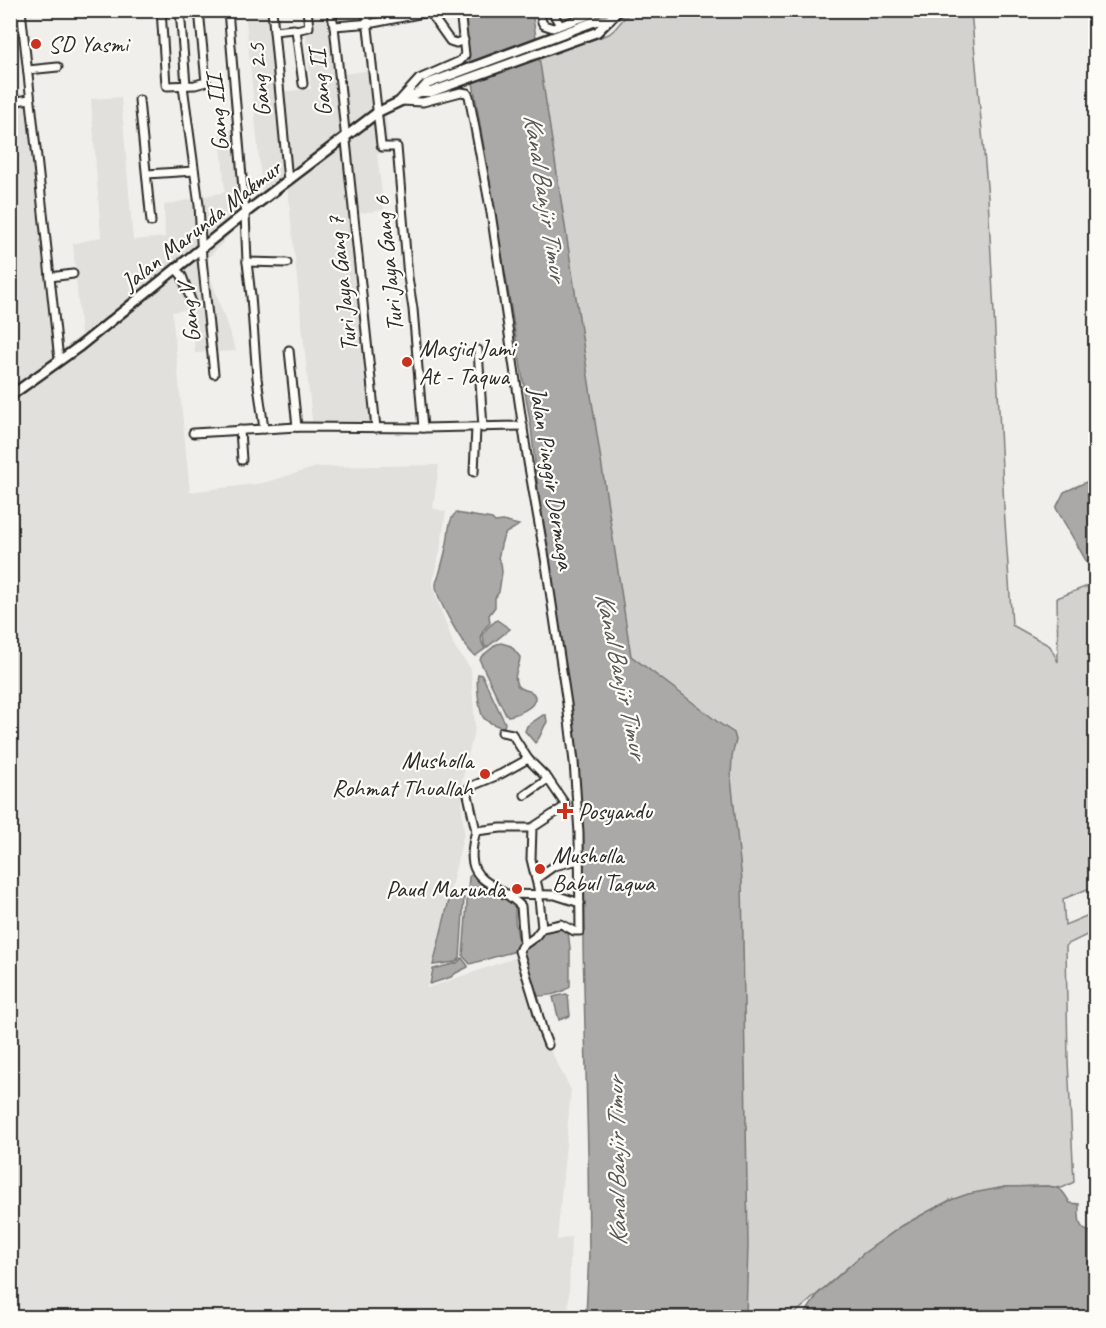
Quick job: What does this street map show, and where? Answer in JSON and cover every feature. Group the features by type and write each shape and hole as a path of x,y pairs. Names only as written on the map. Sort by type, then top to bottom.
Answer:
{"main road":[{"name":"Jalan Marunda Makmur","path":"420,92 430,93 597,32 619,11"},
{"name":"Jalan Marunda Makmur","path":"10,396 141,298 201,248 378,112 420,92 427,84 462,70 596,21 609,20"}],"street":[{"path":"21,10 59,360"},
{"path":"161,10 166,85 205,83 199,10"},
{"name":"Gang V","path":"180,10 185,85 199,205 201,248 214,374"},
{"name":"Gang III","path":"228,10 246,213 257,378 264,429"},
{"name":"Gang 2.5","path":"272,10 288,181"},
{"path":"274,31 309,27 307,10"},
{"name":"Gang II","path":"331,10 346,136"},
{"path":"366,10 378,112"},
{"path":"399,101 419,79 465,56 460,10"},
{"path":"539,10 544,25 552,28 598,12 619,11"},
{"path":"553,10 561,25"},
{"path":"334,26 368,24 429,11 450,41 456,43 464,40"},
{"path":"297,30 303,84"},
{"path":"28,70 58,67"},
{"name":"Jalan Pinggir Dermaga","path":"399,101 423,102 461,92 467,93 470,98 491,213 528,462 550,590 574,762 580,932 561,924 542,928"},
{"path":"10,102 30,99"},
{"path":"139,100 151,222"},
{"name":"Turi Jaya Gang 6","path":"378,112 381,146 397,147 423,428"},
{"name":"Turi Jaya Gang 7","path":"346,136 376,428"},
{"path":"147,174 194,171"},
{"path":"248,262 288,263"},
{"path":"176,269 182,276 191,300"},
{"path":"50,277 74,274"},
{"path":"289,350 297,427"},
{"path":"474,472 479,428 478,350"},
{"path":"193,433 297,427 479,428 523,426"},
{"path":"240,430 242,460"},
{"path":"476,831 532,828 564,807 565,803 549,779 528,759 512,734 501,732"},
{"path":"524,944 521,906 484,881 473,869 472,851 476,831 468,789 528,759"},
{"path":"525,795 549,779"},
{"path":"561,797 576,794"},
{"path":"532,828 531,859 542,928 519,951 548,1045"},
{"path":"536,879 554,866 579,860"},
{"path":"504,894 557,895 579,903"}],"shaded area":[{"path":"245,11 269,11 276,92 311,89 304,11 330,11 337,75 371,70 377,108 385,104 389,152 377,154 384,210 352,214 374,432 313,429 287,184 263,200"},
{"path":"640,11 971,11 988,197 1012,625 1050,646 1058,662 1057,598 1095,583 1095,886 1063,899 1065,925 1096,912 1095,931 1066,946 1068,1061 1074,1182 1062,1188 1005,1187 950,1200 902,1226 864,1253 791,1317 741,1317 629,661 536,59 609,34 626,16"},
{"path":"121,97 133,240 165,237 164,205 225,192 220,132 235,130 244,219 205,262 236,351 195,353 191,309 172,312 190,492 263,483 317,467 439,465 433,508 446,512 432,585 454,646 471,669 475,728 462,780 464,833 427,988 518,957 543,1036 571,1090 557,1240 571,1237 568,1317 11,1317 10,106 32,104 55,355 81,335 73,244 101,237 91,99"}],"water":[{"name":"Kanal Banjir Timur","path":"463,11 532,11 631,656 734,733 736,740 732,756 731,778 742,880 748,1245 746,1317 586,1317 589,1253 588,1153 583,850 578,756 541,516 531,427"},
{"path":"1095,478 1095,562 1088,564 1056,508 1064,492"},
{"path":"456,513 519,525 506,533 503,539 498,558 502,572 499,592 495,598 495,607 489,615 490,623 484,628 482,634 485,649 475,656 451,622 440,600 436,584 450,523"},
{"path":"497,620 510,629 486,648 483,635 487,628"},
{"path":"501,643 511,646 520,657 515,677 517,685 533,693 535,698 529,708 508,716 480,661 481,657"},
{"path":"478,674 482,675 505,723 504,727 493,724 483,717 478,696"},
{"path":"546,715 547,722 535,743 525,731 527,726"},
{"path":"472,874 515,904 515,921 520,948 470,964 463,956 469,877"},
{"path":"450,896 464,898 460,958 455,962 433,965"},
{"path":"561,926 568,932 570,986 558,993 535,996 520,951 542,930"},
{"path":"462,958 468,967 451,977 430,984 433,969 457,963"},
{"path":"566,994 570,1016 559,1020 553,997"},
{"path":"1047,1186 1062,1191 1070,1203 1079,1204 1080,1224 1085,1230 1095,1232 1095,1317 803,1317 818,1294 864,1253 902,1226 929,1211 968,1194 1005,1187"}],"place":[{"name":"SD Yasmi","path":"36,44"},
{"name":"Masjid Jami At - Taqwa","path":"407,362"},
{"name":"Musholla Rohmat Thuallah","path":"485,774"},
{"name":"Posyandu","path":"565,811"},
{"name":"Musholla Babul Taqwa","path":"540,869"},
{"name":"Paud Marunda","path":"517,889"}]}
